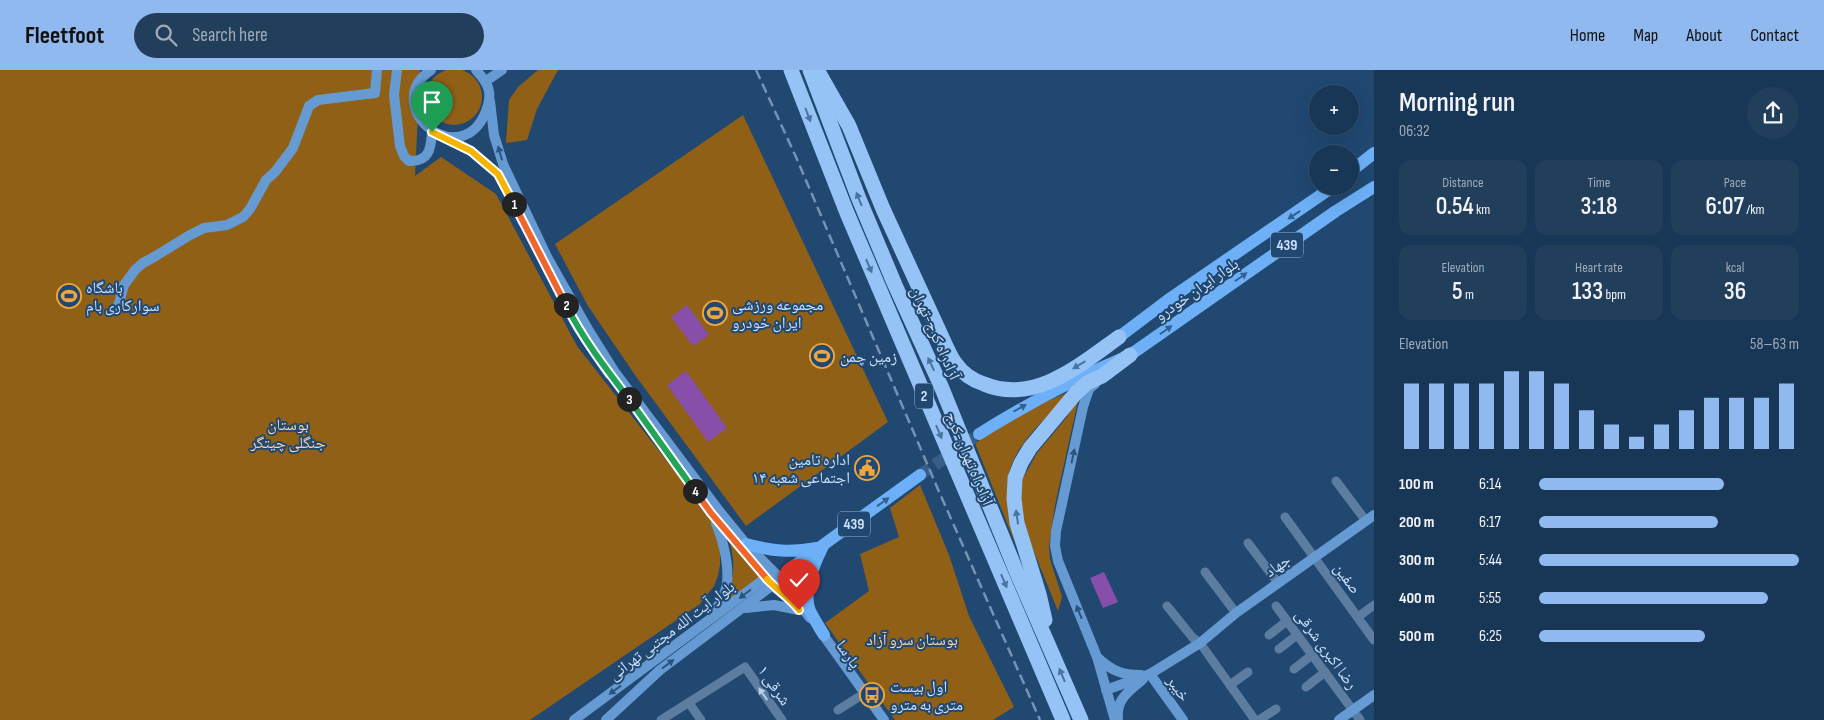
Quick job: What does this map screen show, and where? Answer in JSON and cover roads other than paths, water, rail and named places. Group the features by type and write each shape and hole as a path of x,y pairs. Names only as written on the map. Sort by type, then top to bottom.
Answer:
{"highway":[{"name":"آزادراه تهران-کرج","path":"791,70 847,213 1063,720"},
{"name":"آزادراه کرج-تهران","path":"810,70 859,199 891,276 941,386 1017,574 1081,720"},
{"path":"818,70 849,126 882,209 945,344 956,365 970,378 993,388 1017,391 1034,388 1050,382 1084,362 1119,337"},
{"path":"1051,649 1039,594 1017,523 1014,499 1015,478 1030,448 1076,393 1087,383 1102,376 1130,355"}],"main road":[{"path":"117,310 124,285 143,263 204,228 227,226 243,217 250,209 266,180 276,172 292,148 309,106 318,100 375,92 377,70"},
{"path":"397,70 394,95 399,138 402,151 409,161 418,162 426,156 431,144 432,132"},
{"path":"423,70 415,92 414,104 417,115 432,132 471,151 498,174 577,326 597,358 711,513 778,579"},
{"path":"419,82 431,70"},
{"path":"476,70 486,81 494,135 503,164 547,256 574,305 614,370 746,544 778,579"},
{"path":"486,81 502,70"},
{"path":"443,136 456,137 468,133 478,126 490,101"},
{"path":"1359,165 1374,153"},
{"path":"1359,173 1374,164"},
{"name":"بلوار ایران خودرو","path":"1336,211 1374,177"},
{"name":"بلوار ایران خودرو","path":"978,434 1020,408 1130,355 1336,211 1374,187"},
{"name":"بلوار ایران خودرو","path":"1119,337 1188,286 1322,195"},
{"path":"1188,286 1201,305"},
{"path":"1102,376 1089,389 1083,406 1056,531 1055,546 1058,561 1097,657 1117,720"},
{"name":"439","path":"778,579 920,475"},
{"path":"708,622 721,602 727,584 726,561 721,535 711,513"},
{"name":"جهاد","path":"1149,675 1200,643 1236,613 1370,518"},
{"path":"746,544 779,552 800,551 823,546"},
{"path":"823,546 815,562 808,592 809,609 824,635"},
{"name":"پارسا","path":"778,579 799,610 883,720"},
{"name":"پارسا","path":"778,579 824,635 877,720"},
{"name":"بلوار آیت الله مجتبی تهرانی","path":"606,720 660,670 738,612 778,579"},
{"name":"بلوار آیت الله مجتبی تهرانی","path":"574,720 708,622 778,579"},
{"path":"738,612 750,607 774,605 799,610"},
{"path":"1097,657 1110,669 1120,674 1149,675"},
{"path":"1106,690 1149,675"},
{"path":"1117,720 1119,703 1124,696 1149,675"},
{"name":"خیبر","path":"1149,675 1183,720"},
{"path":"1339,720 1374,695"}],"street":[{"path":"1336,481 1370,518"},
{"name":"صفین","path":"1285,517 1374,640"},
{"path":"1248,543 1278,583"},
{"path":"1205,572 1236,613"},
{"path":"1358,618 1374,605"},
{"path":"1167,606 1192,638 1200,643 1255,720"},
{"name":"رضا اکبری شرقی","path":"1276,606 1360,720"},
{"path":"1269,635 1287,621"},
{"path":"1279,649 1297,635"},
{"path":"1294,670 1312,655"},
{"name":"۱ شرقی","path":"688,703 745,667 782,720"},
{"path":"1230,685 1248,672"},
{"path":"1306,687 1325,672"},
{"path":"838,710 862,694"},
{"path":"661,720 688,703 701,720"},
{"path":"1259,720 1276,709"}],"tunnel":[{"path":"920,475 979,434"}],"railway":[{"path":"756,70 796,157 937,487 1040,720"}],"place":[{"name":"باشگاه سوارکاری بام","path":"69,296"},
{"name":"مجموعه ورزشی ایران خودرو","path":"715,313"},
{"name":"زمین چمن","path":"822,356"},
{"name":"اداره تامین اجتماعی شعبه ۱۴","path":"867,468"},
{"name":"اول بیست متری به مترو","path":"872,695"}],"park label":[{"name":"بوستان جنگلی چیتگر","path":"288,433"},
{"name":"بوستان سرو آزاد","path":"912,639"}]}
